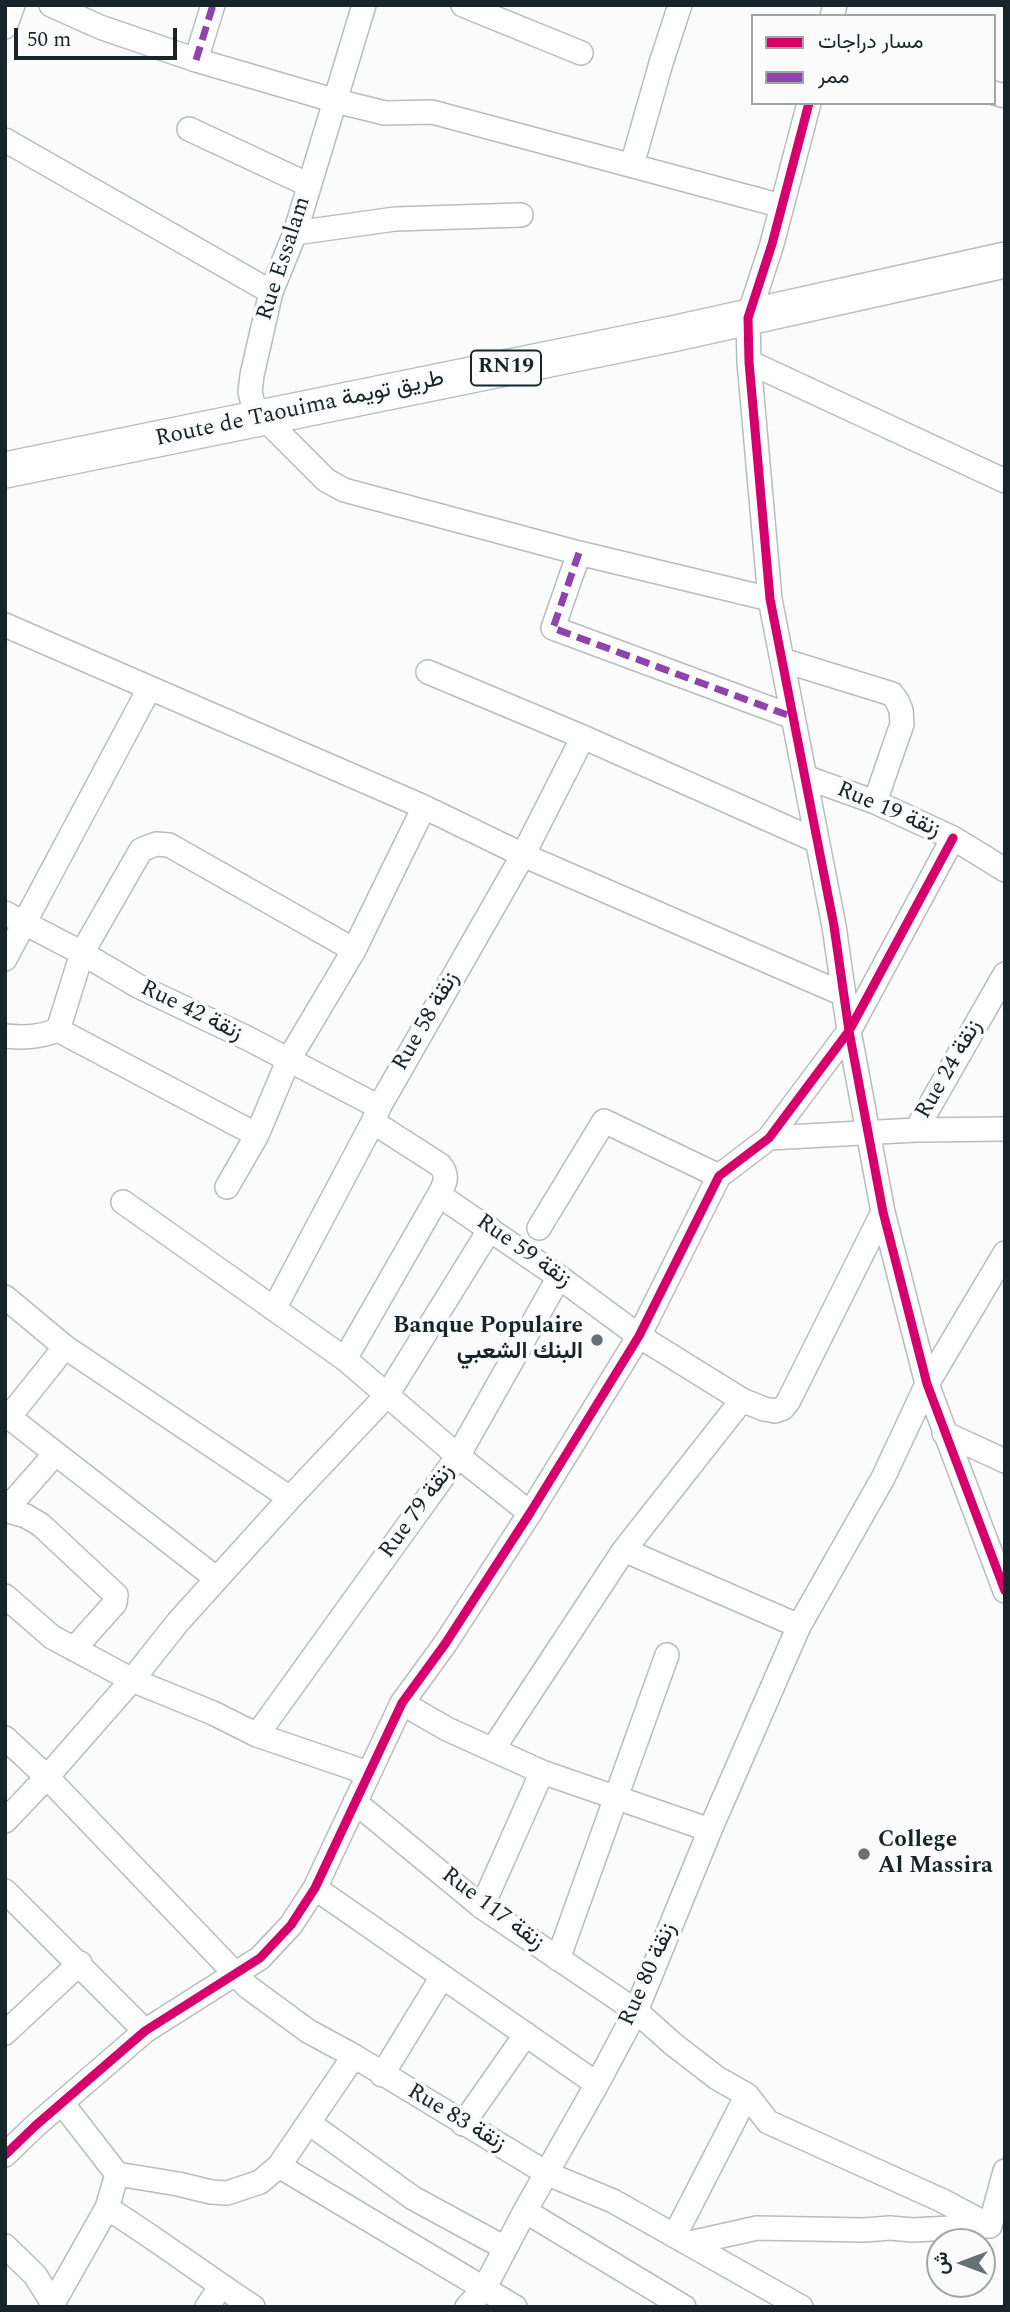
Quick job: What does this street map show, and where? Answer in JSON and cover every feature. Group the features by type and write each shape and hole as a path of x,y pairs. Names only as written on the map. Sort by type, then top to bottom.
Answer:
{"main road":[{"name":"Route de Taouima طريق تويمة","path":"5,470 748,318 1005,260"}],"street":[{"path":"5,27 13,5"},
{"path":"51,5 100,27 196,60 336,102 385,113 432,112 782,206"},
{"path":"196,60 213,5"},
{"name":"Rue Essalam","path":"261,417 254,408 250,392 271,292 295,233 364,5"},
{"path":"463,5 581,54"},
{"path":"632,165 680,5"},
{"path":"808,105 782,206 748,318 749,362 770,599 834,926 849,1031 883,1212 927,1384 1004,1587"},
{"path":"189,129 309,185"},
{"path":"5,140 271,292"},
{"path":"295,233 395,219 521,215"},
{"path":"749,362 1005,481"},
{"path":"261,417 326,480 344,490 579,553 770,599"},
{"path":"579,553 553,628 793,717"},
{"path":"5,625 424,807 523,855 843,994"},
{"path":"782,660 892,694 897,701 902,724 875,802"},
{"path":"428,672 583,737 817,841"},
{"path":"5,959 15,918 149,689"},
{"name":"Rue 58 زنقة","path":"274,1308 376,1115 523,855 583,737"},
{"name":"Rue 19 زنقة","path":"805,777 875,802 953,838 1004,869"},
{"path":"227,1187 257,1135 288,1061 354,950 424,807"},
{"path":"5,2155 145,2031 260,1958 298,1916 315,1888 402,1703 445,1644 530,1513 639,1336 719,1176 769,1138 849,1031 953,838"},
{"path":"58,1030 82,953 141,850 149,846 162,843 169,845 354,950"},
{"name":"Rue 42 زنقة","path":"15,918 138,986 247,1038 376,1115 445,1171 444,1185 439,1195"},
{"name":"Rue 24 زنقة","path":"916,1130 1005,974"},
{"path":"5,1036 41,1037 58,1030"},
{"path":"58,1030 257,1135"},
{"path":"539,1228 604,1121 719,1176"},
{"path":"769,1138 916,1130 1005,1129"},
{"path":"345,1359 439,1195"},
{"name":"Rue 59 زنقة","path":"439,1195 559,1277 639,1336 742,1400 775,1411 788,1402 883,1212"},
{"path":"122,1202 345,1359 458,1456 530,1513"},
{"path":"5,1821 132,1680 217,1578 387,1395 490,1229"},
{"name":"Rue 80 زنقة","path":"467,2307 484,2289 636,2011 710,1830 799,1626 883,1478 927,1384 998,1280 1005,1252"},
{"name":"Rue 79 زنقة","path":"257,1735 458,1456 559,1277"},
{"path":"5,1297 65,1347 290,1498"},
{"path":"65,1347 7,1415 217,1578"},
{"path":"493,1749 624,1550 742,1400"},
{"path":"944,1433 1005,1461"},
{"path":"55,1454 5,1510 26,1516 41,1525 116,1594 115,1603 74,1649"},
{"path":"624,1550 799,1626"},
{"path":"5,1596 52,1637 132,1680 213,1713 257,1735 368,1773"},
{"path":"558,1959 667,1655"},
{"path":"402,1703 447,1729 542,1772 710,1830"},
{"name":"Rue 83 زنقة","path":"5,1738 47,1777 234,1974 308,2031 548,2174 613,2201 802,2307"},
{"path":"482,1907 542,1772"},
{"name":"Rue 117 زنقة","path":"355,1802 482,1907 636,2011 717,2078 747,2095"},
{"path":"315,1888 597,2084"},
{"path":"5,1891 80,1963 145,2031"},
{"path":"5,2033 80,1963"},
{"path":"382,2075 442,1977"},
{"path":"463,2124 526,2034"},
{"path":"62,2103 117,2174 228,2193 260,2182 279,2166 354,2056"},
{"path":"683,2239 747,2095 768,2122 997,2225"},
{"path":"309,2123 413,2198 505,2248"},
{"path":"279,2166 515,2307"},
{"path":"997,2225 1005,2171"},
{"path":"5,2246 35,2276 51,2304 107,2208 117,2174"},
{"path":"107,2208 166,2245 253,2307"},
{"path":"525,2211 684,2307"},
{"path":"683,2239 757,2228 912,2230 997,2225"},
{"path":"207,2307 221,2286"}],"marked path":[{"path":"196,60 213,5"},
{"path":"579,553 553,628 793,717"}],"cycle path":[{"path":"808,105 772,244 748,318 749,362 770,599 834,926 849,1031 883,1212 927,1384 1005,1591"},
{"path":"5,2155 145,2031 260,1958 291,1925 315,1888 402,1703 445,1644 530,1513 639,1336 719,1176 769,1138 849,1031 953,838"}],"place":[{"name":"Banque Populaire البنك الشعبي","path":"597,1340"},
{"name":"College Al Massira","path":"864,1854"}]}
